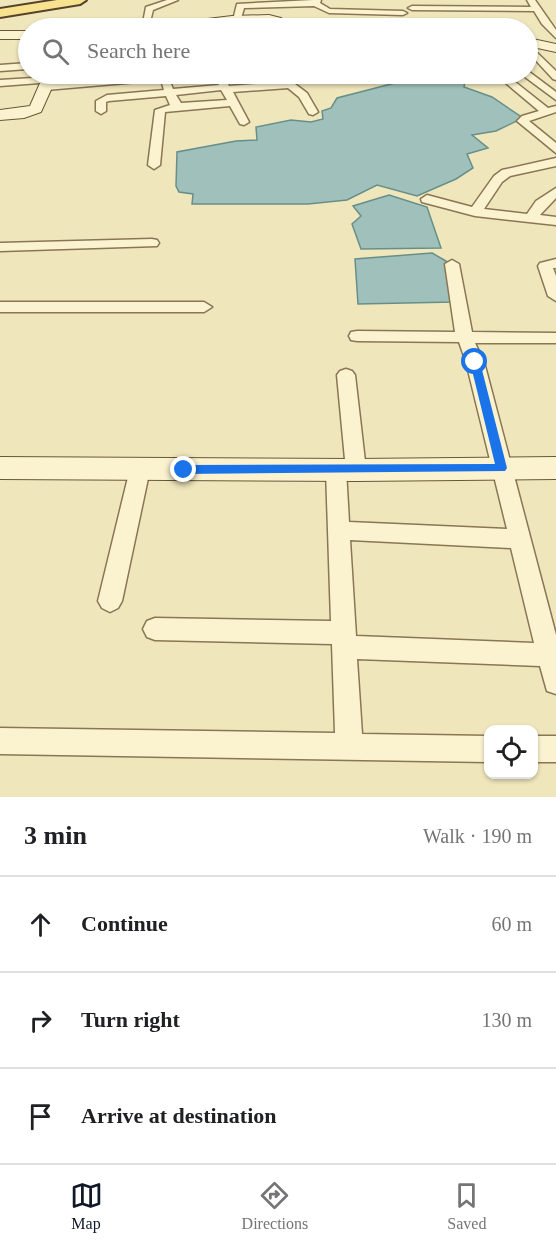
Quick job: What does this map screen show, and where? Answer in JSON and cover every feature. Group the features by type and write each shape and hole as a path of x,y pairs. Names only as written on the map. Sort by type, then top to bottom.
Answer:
{"main road":[{"path":"0,13 80,0"}],"street":[{"path":"147,18 149,9 174,0"},
{"path":"348,0 352,12"},
{"path":"371,0 376,12"},
{"path":"483,0 488,8"},
{"path":"531,0 554,32"},
{"path":"238,18 242,3 317,2 324,10 376,12 404,16 412,4 537,9"},
{"path":"0,35 18,35"},
{"path":"538,44 556,48"},
{"path":"538,58 556,77"},
{"path":"0,68 18,67"},
{"path":"0,83 18,82"},
{"path":"538,83 556,97"},
{"path":"0,116 33,111 47,84"},
{"path":"167,84 175,104 179,106"},
{"path":"223,84 244,122"},
{"path":"101,111 102,99 290,84 303,95 313,112"},
{"path":"514,84 552,111"},
{"path":"154,165 160,110 179,106 233,103"},
{"path":"552,111 522,121 556,148"},
{"path":"475,212 498,179 506,173 556,162"},
{"path":"531,218 541,204 556,192"},
{"path":"427,199 475,212 556,221"},
{"path":"0,247 152,243"},
{"path":"556,263 545,266 556,296"},
{"path":"452,264 464,336 475,362 556,682"},
{"path":"0,308 204,307"},
{"path":"357,336 556,338"},
{"path":"346,375 346,470 339,530 349,748"},
{"path":"0,468 346,470 556,468"},
{"path":"110,602 140,469"},
{"path":"339,530 519,539"},
{"path":"155,629 549,655"},
{"path":"0,741 484,749"},
{"path":"538,749 556,749"}],"water":[{"path":"391,84 465,84 464,87 492,97 523,118 496,131 472,135 488,148 467,154 473,168 456,179 417,196 377,185 347,200 308,204 192,204 193,194 179,192 176,186 177,152 236,141 257,140 256,127 291,120 311,122 323,119 322,111 331,108 337,98"},
{"path":"389,195 427,207 441,248 361,249 352,224 361,216 353,206"},
{"path":"432,253 446,261 453,302 358,304 355,259"}],"route":[{"path":"184,470 501,468 475,362"}]}
